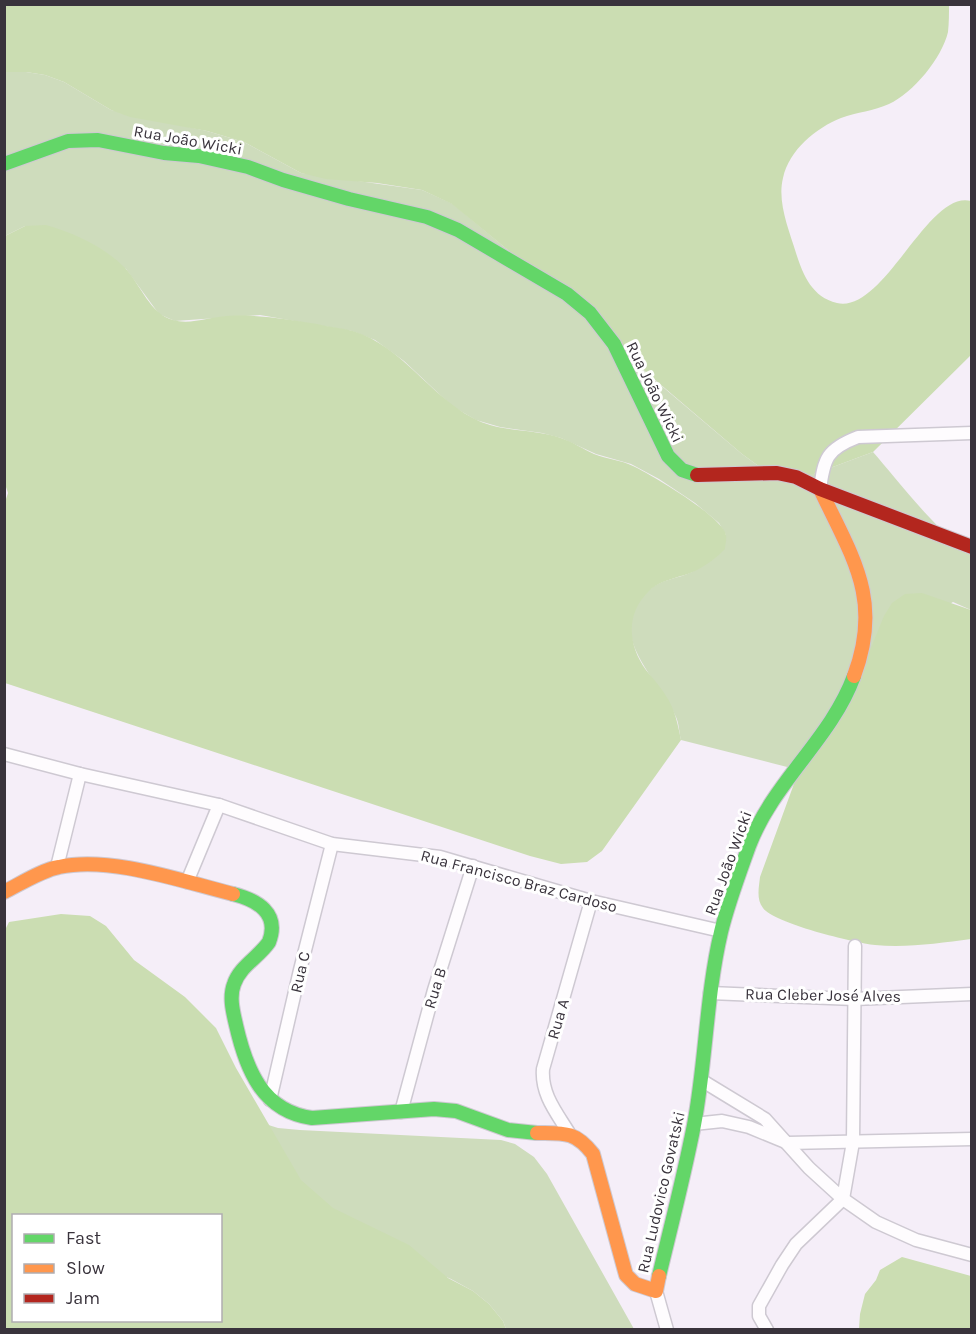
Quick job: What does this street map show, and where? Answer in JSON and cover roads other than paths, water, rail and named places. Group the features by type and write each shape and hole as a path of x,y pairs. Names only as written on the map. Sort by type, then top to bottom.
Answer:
{"street":[{"name":"Rua João Wicki","path":"4,164 68,141 98,140 164,153 209,158 349,199 427,218 458,231 567,294 590,313 614,344 668,456 682,470 700,476 777,473 796,477 820,489 858,569 866,601 863,652 850,687 830,720 765,810 750,844 721,930 710,993 701,1080"},
{"path":"972,433 858,437 840,444 829,454 823,469 820,489 972,547"},
{"name":"Rua Francisco Braz Cardoso","path":"4,754 80,774 219,805 332,844 440,857 591,901 721,930"},
{"path":"57,867 80,774"},
{"path":"188,882 219,805"},
{"name":"Rua C","path":"270,1100 332,844"},
{"path":"4,892 57,867 84,864 114,865 250,898 264,907 271,921 272,934 265,948 239,971 232,986 231,1004 243,1057 255,1082 270,1100 293,1115 312,1118 434,1109 456,1111 508,1130 531,1133 569,1132"},
{"name":"Rua B","path":"401,1112 434,990 473,866"},
{"name":"Rua A","path":"569,1132 545,1092 542,1080 543,1069 591,901"},
{"path":"767,1329 759,1316 759,1306 782,1265 796,1244 843,1199 853,1142 855,945"},
{"name":"Rua Cleber José Alves","path":"710,993 854,999 972,994"},
{"path":"701,1080 765,1119 809,1168 843,1199 876,1222 916,1240 972,1255"},
{"name":"Rua Ludovico Govatski","path":"569,1132 584,1142 592,1154 626,1275 635,1284 656,1291 694,1124 701,1080"},
{"path":"694,1124 722,1122 749,1127 788,1143 972,1139"},
{"path":"656,1291 667,1329"}]}
